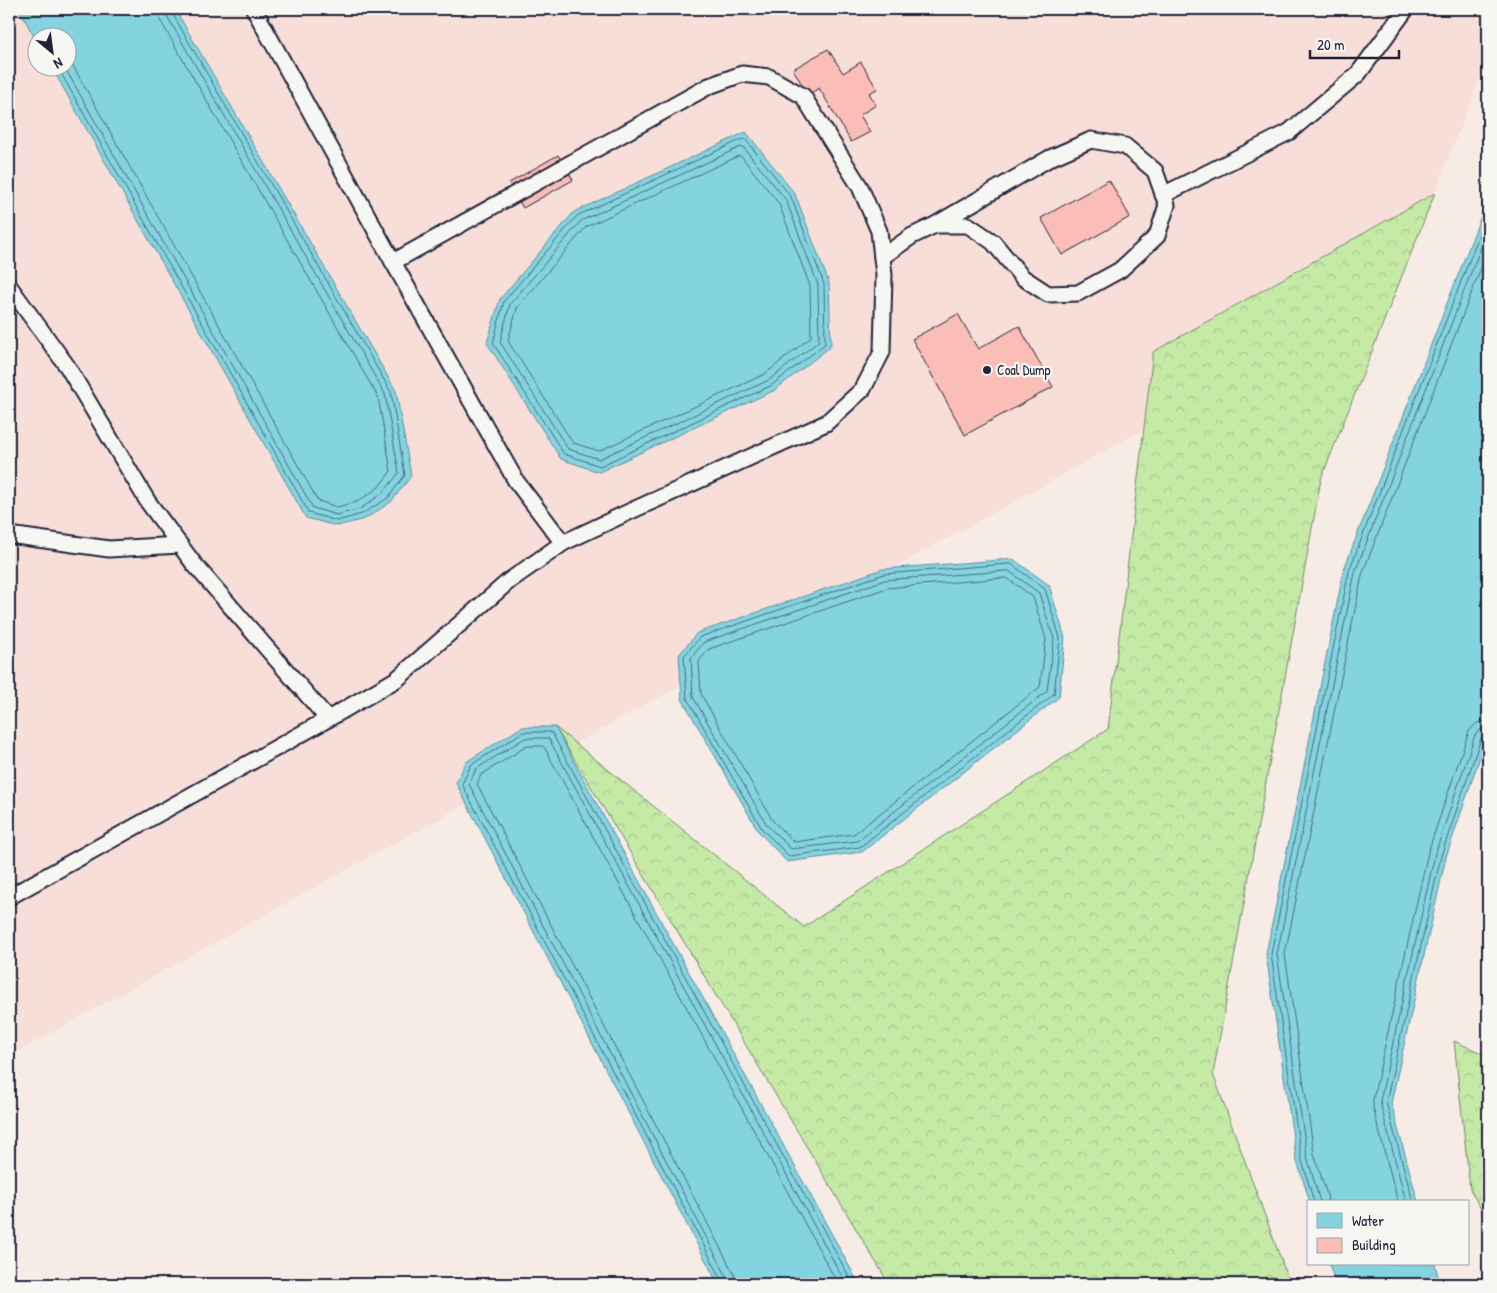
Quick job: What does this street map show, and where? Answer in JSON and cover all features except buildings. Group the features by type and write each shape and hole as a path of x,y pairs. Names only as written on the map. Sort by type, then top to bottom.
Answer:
{"lane":[{"path":"254,9 516,481 563,543"},
{"path":"1163,195 1289,132 1358,74 1406,9"},
{"path":"9,896 397,679 509,581 563,543 826,423 863,389 882,352 884,275 879,231 860,186 803,96 769,77 742,74 709,86 393,262"},
{"path":"882,257 912,236 935,225 1050,158 1091,140 1125,146 1155,171 1167,205 1157,236 1120,270 1078,293 1048,294 1022,277 993,242 968,225 935,225"},
{"path":"9,286 67,366 148,502 211,583 328,719"},
{"path":"9,535 109,549 180,544"}],"shaded area":[{"path":"9,9 1488,9 1488,57 1397,290 9,1056"}],"green space":[{"path":"1435,193 1321,479 1213,1074 1290,1284 889,1284 555,727 804,927 1108,729 1153,352"},
{"path":"1454,1041 1488,1056 1488,1222 1470,1189"}],"water":[{"path":"19,9 175,9 396,391 411,476 391,502 365,519 337,526 306,518 58,78 78,78 78,28 29,28"},
{"path":"746,132 795,194 829,283 831,346 775,390 599,472 561,459 487,343 500,299 574,212"},
{"path":"1488,198 1488,733 1446,857 1391,1103 1417,1200 1309,1200 1296,1158 1266,954 1344,569"},
{"path":"1013,559 1049,585 1065,638 1059,697 862,852 787,862 759,832 682,699 679,655 697,633 883,569"},
{"path":"522,727 555,727 859,1284 718,1284 456,783 466,762"},
{"path":"1330,1266 1436,1266 1442,1284 1336,1284"}],"place":[{"name":"Coal Dump","path":"987,370"}]}
